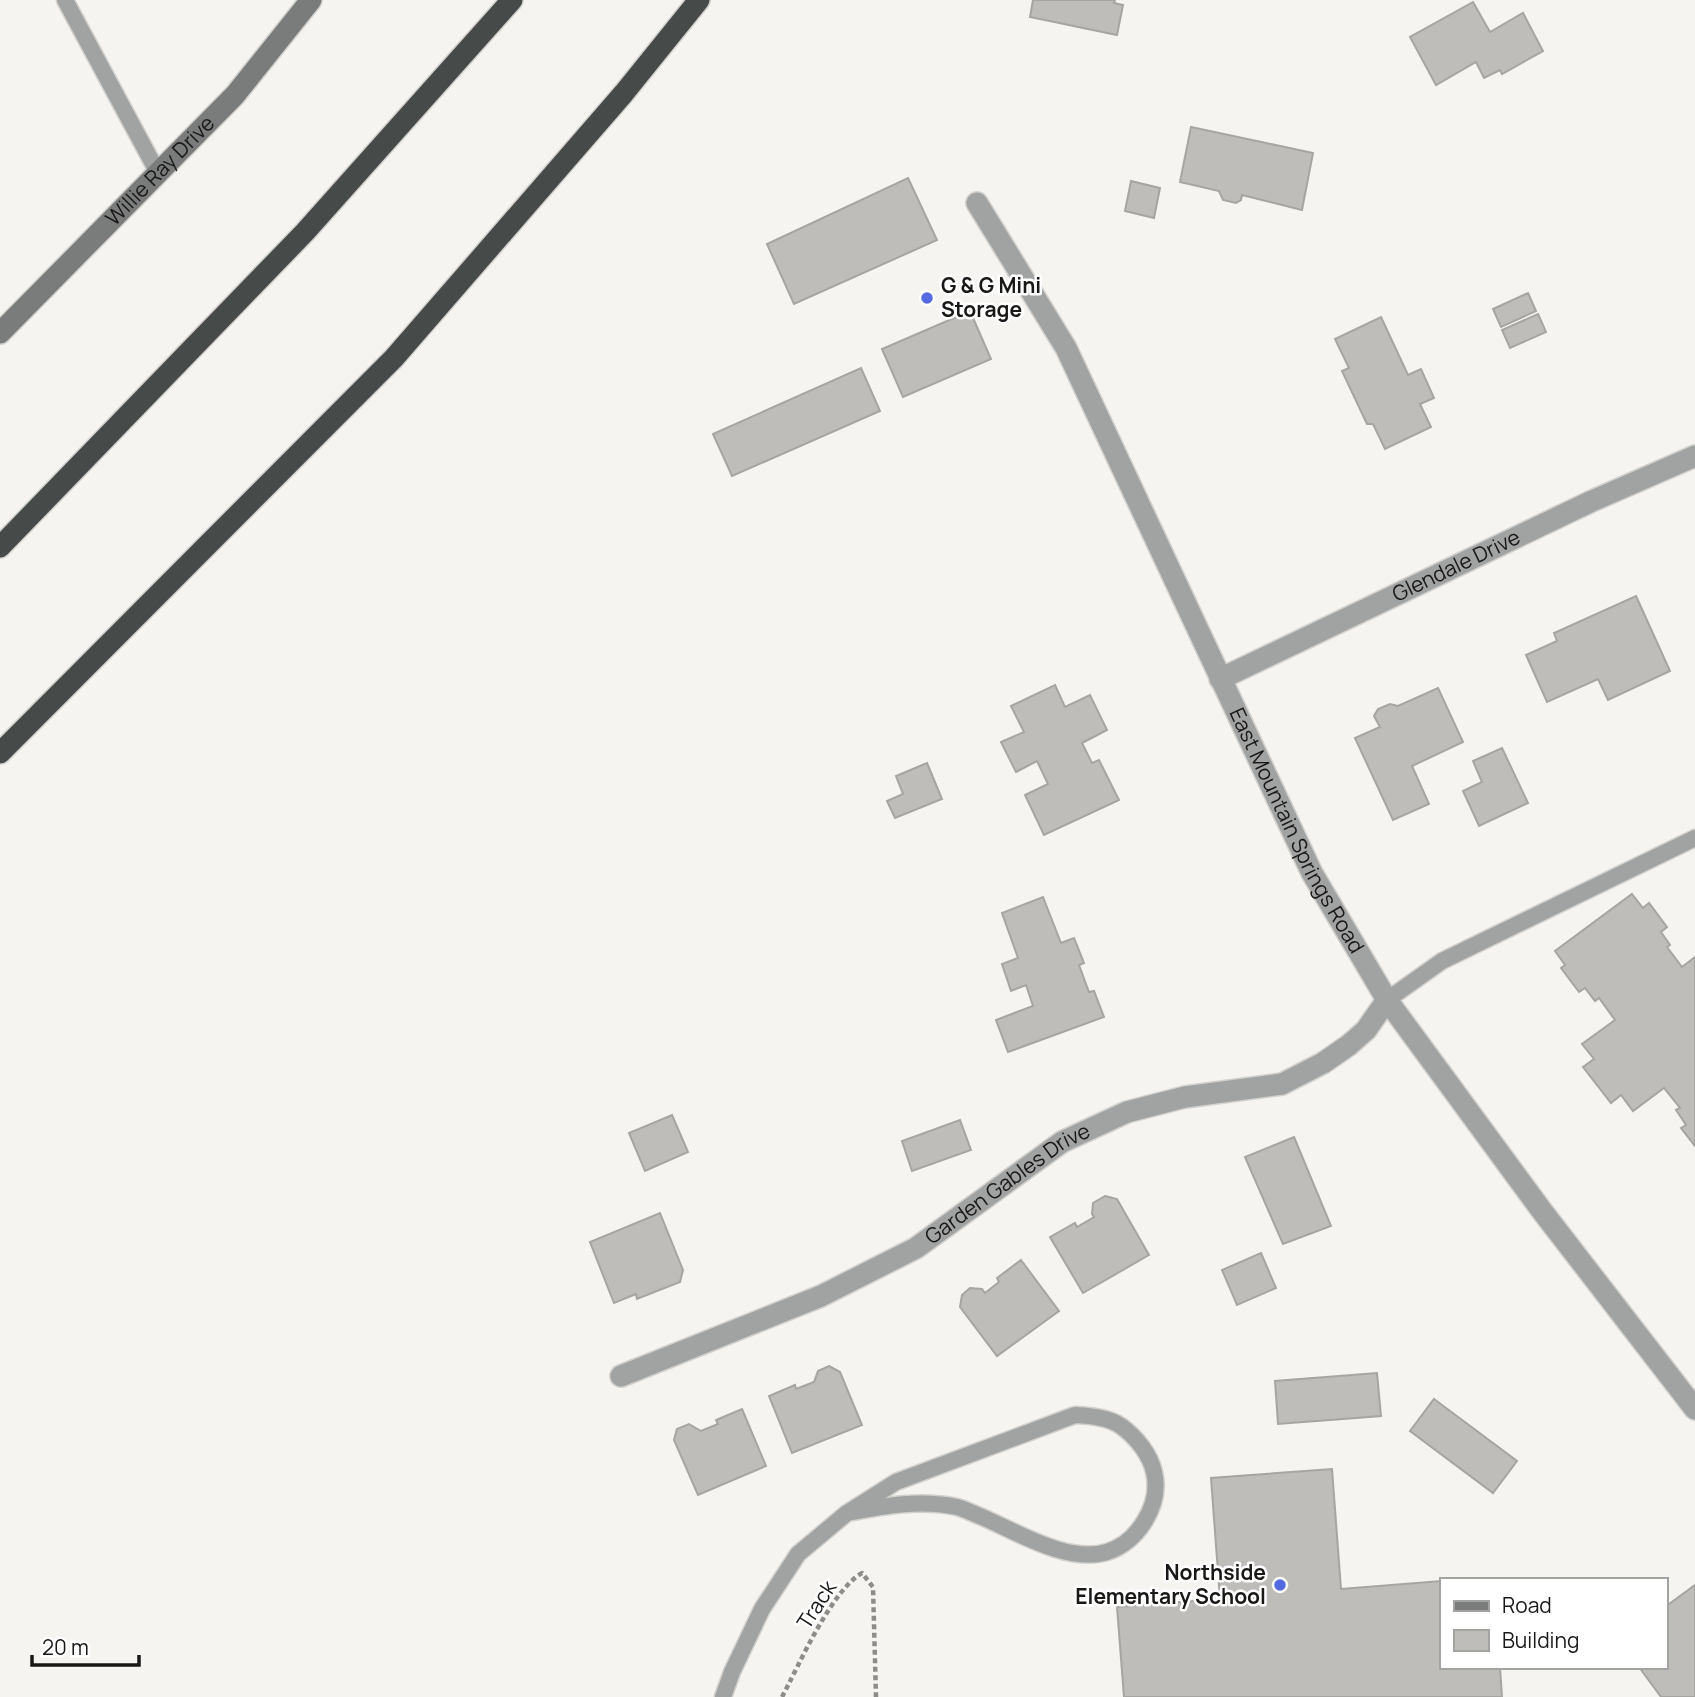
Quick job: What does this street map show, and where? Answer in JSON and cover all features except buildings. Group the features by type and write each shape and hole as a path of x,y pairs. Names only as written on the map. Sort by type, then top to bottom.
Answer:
{"highway":[{"path":"0,547 305,232 512,0"},
{"path":"0,753 394,358 624,93 699,0"}],"street":[{"name":"Willie Ray Drive","path":"0,333 235,95 312,0"},
{"name":"East Mountain Springs Road","path":"977,203 1066,348 1312,873 1387,1000 1542,1211 1695,1409"},
{"name":"Glendale Drive","path":"1220,679 1592,501 1695,456"},
{"name":"Garden Gables Drive","path":"621,1376 821,1296 916,1248 1062,1142 1127,1112 1185,1097 1282,1084 1323,1063 1349,1045 1366,1030 1387,1000"}],"lane":[{"path":"65,0 158,173"},
{"path":"1387,1000 1442,961 1695,838"},
{"path":"723,1697 762,1609 798,1554 847,1513 896,1482 1075,1415 1099,1417 1119,1425 1138,1441 1148,1455 1155,1474 1154,1498 1142,1527 1126,1542 1108,1552 1084,1556 1055,1549 959,1507 908,1502 847,1513"}],"path":[{"name":"Track","path":"782,1697 823,1620 854,1578 862,1573 873,1587 876,1697"}],"place":[{"name":"G & G Mini Storage","path":"927,298"},
{"name":"Northside Elementary School","path":"1280,1585"}]}
